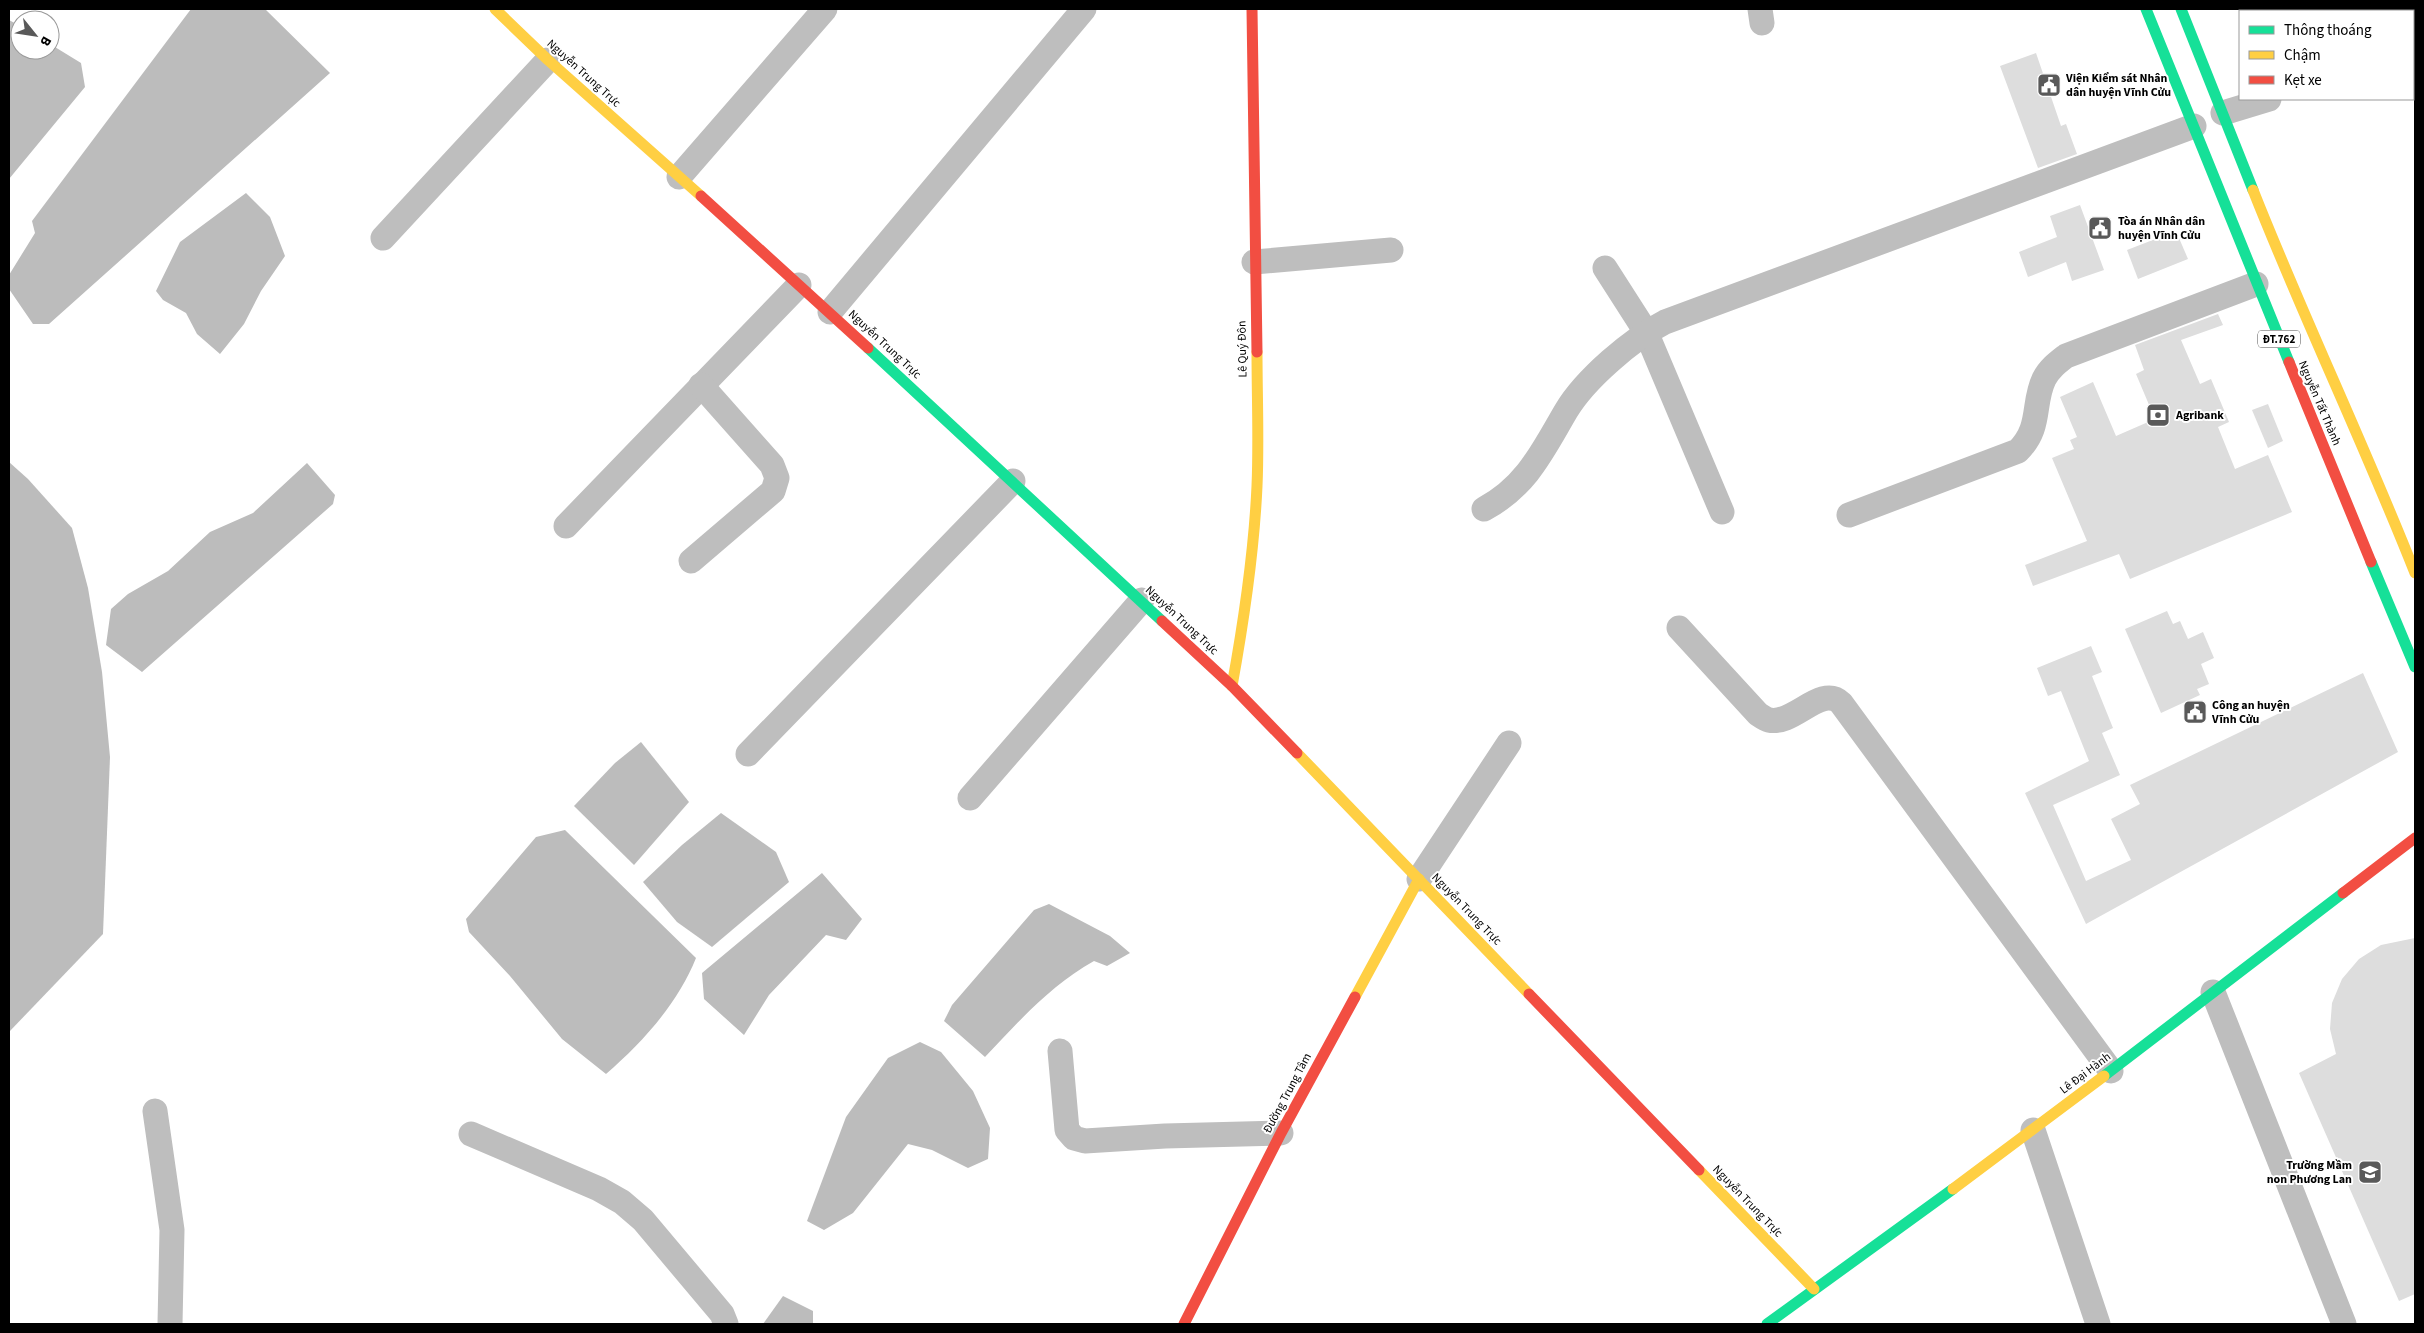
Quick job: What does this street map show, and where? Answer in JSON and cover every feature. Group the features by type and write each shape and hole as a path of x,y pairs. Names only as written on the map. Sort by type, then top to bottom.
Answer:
{"street":[{"name":"Nguyễn Trung Trực","path":"495,9 548,60 830,312 1142,600 1232,686 1814,1289"},
{"path":"679,177 825,9"},
{"path":"830,312 1084,9"},
{"name":"Lê Quý Đôn","path":"1232,686 1250,588 1257,514 1258,456 1252,9"},
{"name":"Nguyễn Tất Thành","path":"2146,9 2282,263 2378,491 2415,573"},
{"name":"Nguyễn Tất Thành","path":"2181,9 2207,120 2256,284 2352,501 2415,667"},
{"path":"383,238 548,60"},
{"path":"1484,509 1499,502 1541,456 1582,388 1646,332 1665,322 2207,120 2266,100"},
{"path":"1254,262 1391,250"},
{"path":"1605,268 1646,332 1722,512"},
{"path":"1849,516 2018,451 2027,442 2033,430 2044,379 2054,366 2066,356 2256,284"},
{"path":"566,526 799,285"},
{"path":"691,561 773,491 777,478 772,465 701,385"},
{"path":"748,754 1013,481"},
{"path":"970,798 1142,600"},
{"path":"1679,628 1758,714 1769,720 1782,720 1826,697 1836,698 1841,702 2111,1071"},
{"path":"1419,879 1509,743"},
{"name":"Lê Đại Hành","path":"1767,1324 2034,1130 2415,838"},
{"name":"Đường Trung Tâm","path":"1184,1324 1281,1133 1419,879"},
{"path":"2213,992 2344,1324"},
{"path":"1060,1051 1067,1130 1074,1138 1085,1141 1165,1136 1281,1133"},
{"path":"155,1111 172,1230 170,1324"},
{"path":"2034,1130 2098,1324"},
{"path":"472,1134 599,1189 622,1202 643,1220 722,1314 726,1324"}],"shaded area":[{"path":"191,9 265,9 330,73 49,324 33,324 9,289 9,275 35,233 32,221"},
{"path":"9,20 10,60 60,60 60,50 81,63 85,87 9,179"},
{"path":"246,193 270,217 285,256 261,291 244,324 220,354 197,334 186,313 163,300 156,291 180,242"},
{"path":"9,462 28,479 72,528 88,588 102,672 110,757 103,934 9,1032"},
{"path":"307,463 335,495 333,504 142,672 106,645 111,609 128,594 168,571 210,532 253,513"},
{"path":"641,742 689,802 634,865 574,806 615,763"},
{"path":"721,813 776,852 789,882 712,947 677,922 643,882 682,845"},
{"path":"565,830 696,958 680,991 658,1021 633,1049 606,1074 562,1039 510,976 469,932 466,919 536,837"},
{"path":"822,873 862,919 846,940 826,935 769,995 744,1035 704,999 702,973"},
{"path":"1049,904 1110,936 1130,953 1107,966 1094,961 1063,981 1010,1030 985,1057 944,1021 952,1005 1034,910"},
{"path":"920,1042 941,1052 973,1091 990,1128 988,1159 968,1168 932,1150 908,1144 853,1213 824,1230 807,1221 846,1117 888,1058"},
{"path":"783,1296 813,1311 813,1324 763,1324"}],"building":[{"path":"2036,53 2061,126 2066,124 2077,154 2038,168 2000,66"},
{"path":"2080,205 2104,270 2072,281 2066,262 2028,277 2019,252 2057,237 2050,216"},
{"path":"2176,231 2188,259 2138,279 2127,250"},
{"path":"2218,314 2223,325 2181,340 2200,384 2211,379 2229,422 2218,427 2235,469 2268,455 2292,512 2130,579 2119,554 2033,586 2025,565 2087,541 2052,458 2074,449 2070,440 2077,437 2060,397 2093,382 2116,436 2155,419 2136,374 2144,370 2135,345"},
{"path":"2268,404 2283,441 2268,448 2252,410"},
{"path":"2167,611 2173,624 2180,621 2188,639 2203,632 2214,658 2201,664 2209,684 2197,689 2200,695 2161,713 2125,629"},
{"path":"2091,646 2102,672 2092,676 2113,728 2102,733 2120,775 2053,805 2086,881 2131,860 2111,819 2140,804 2130,785 2363,673 2398,752 2086,924 2025,793 2089,761 2061,691 2048,696 2037,668"},
{"name":"Trường Mầm non Phương Lan","path":"2415,938 2415,1294 2399,1301 2299,1073 2336,1054 2330,1029 2332,1003 2342,979 2359,959 2381,945"}],"traffic: fast":[{"path":"2146,9 2289,362"},
{"path":"2181,9 2253,190"},
{"path":"868,348 1162,621"},
{"path":"2371,562 2415,667"},
{"path":"2104,1076 2343,893"},
{"path":"1767,1324 1953,1189"}],"traffic: slow":[{"path":"495,9 548,60 701,196"},
{"path":"2253,190 2415,573"},
{"path":"1232,686 1248,586 1256,511 1258,452 1257,352"},
{"path":"1297,753 1529,994"},
{"path":"1355,997 1419,879"},
{"path":"1953,1189 2104,1076"},
{"path":"1699,1170 1814,1289"}],"traffic: jam":[{"path":"1252,9 1257,352"},
{"path":"701,196 868,348"},
{"path":"2289,362 2371,562"},
{"path":"1162,621 1232,686 1297,753"},
{"path":"2343,893 2415,838"},
{"path":"1529,994 1699,1170"},
{"path":"1184,1324 1281,1133 1355,997"}],"place":[{"name":"Viện Kiểm sát Nhân dân huyện Vĩnh Cửu","path":"2049,85"},
{"name":"Tòa án Nhân dân huyện Vĩnh Cửu","path":"2100,228"},
{"name":"Agribank","path":"2158,415"},
{"name":"Công an huyện Vĩnh Cửu","path":"2195,712"},
{"name":"Trường Mầm non Phương Lan","path":"2370,1172"}]}
